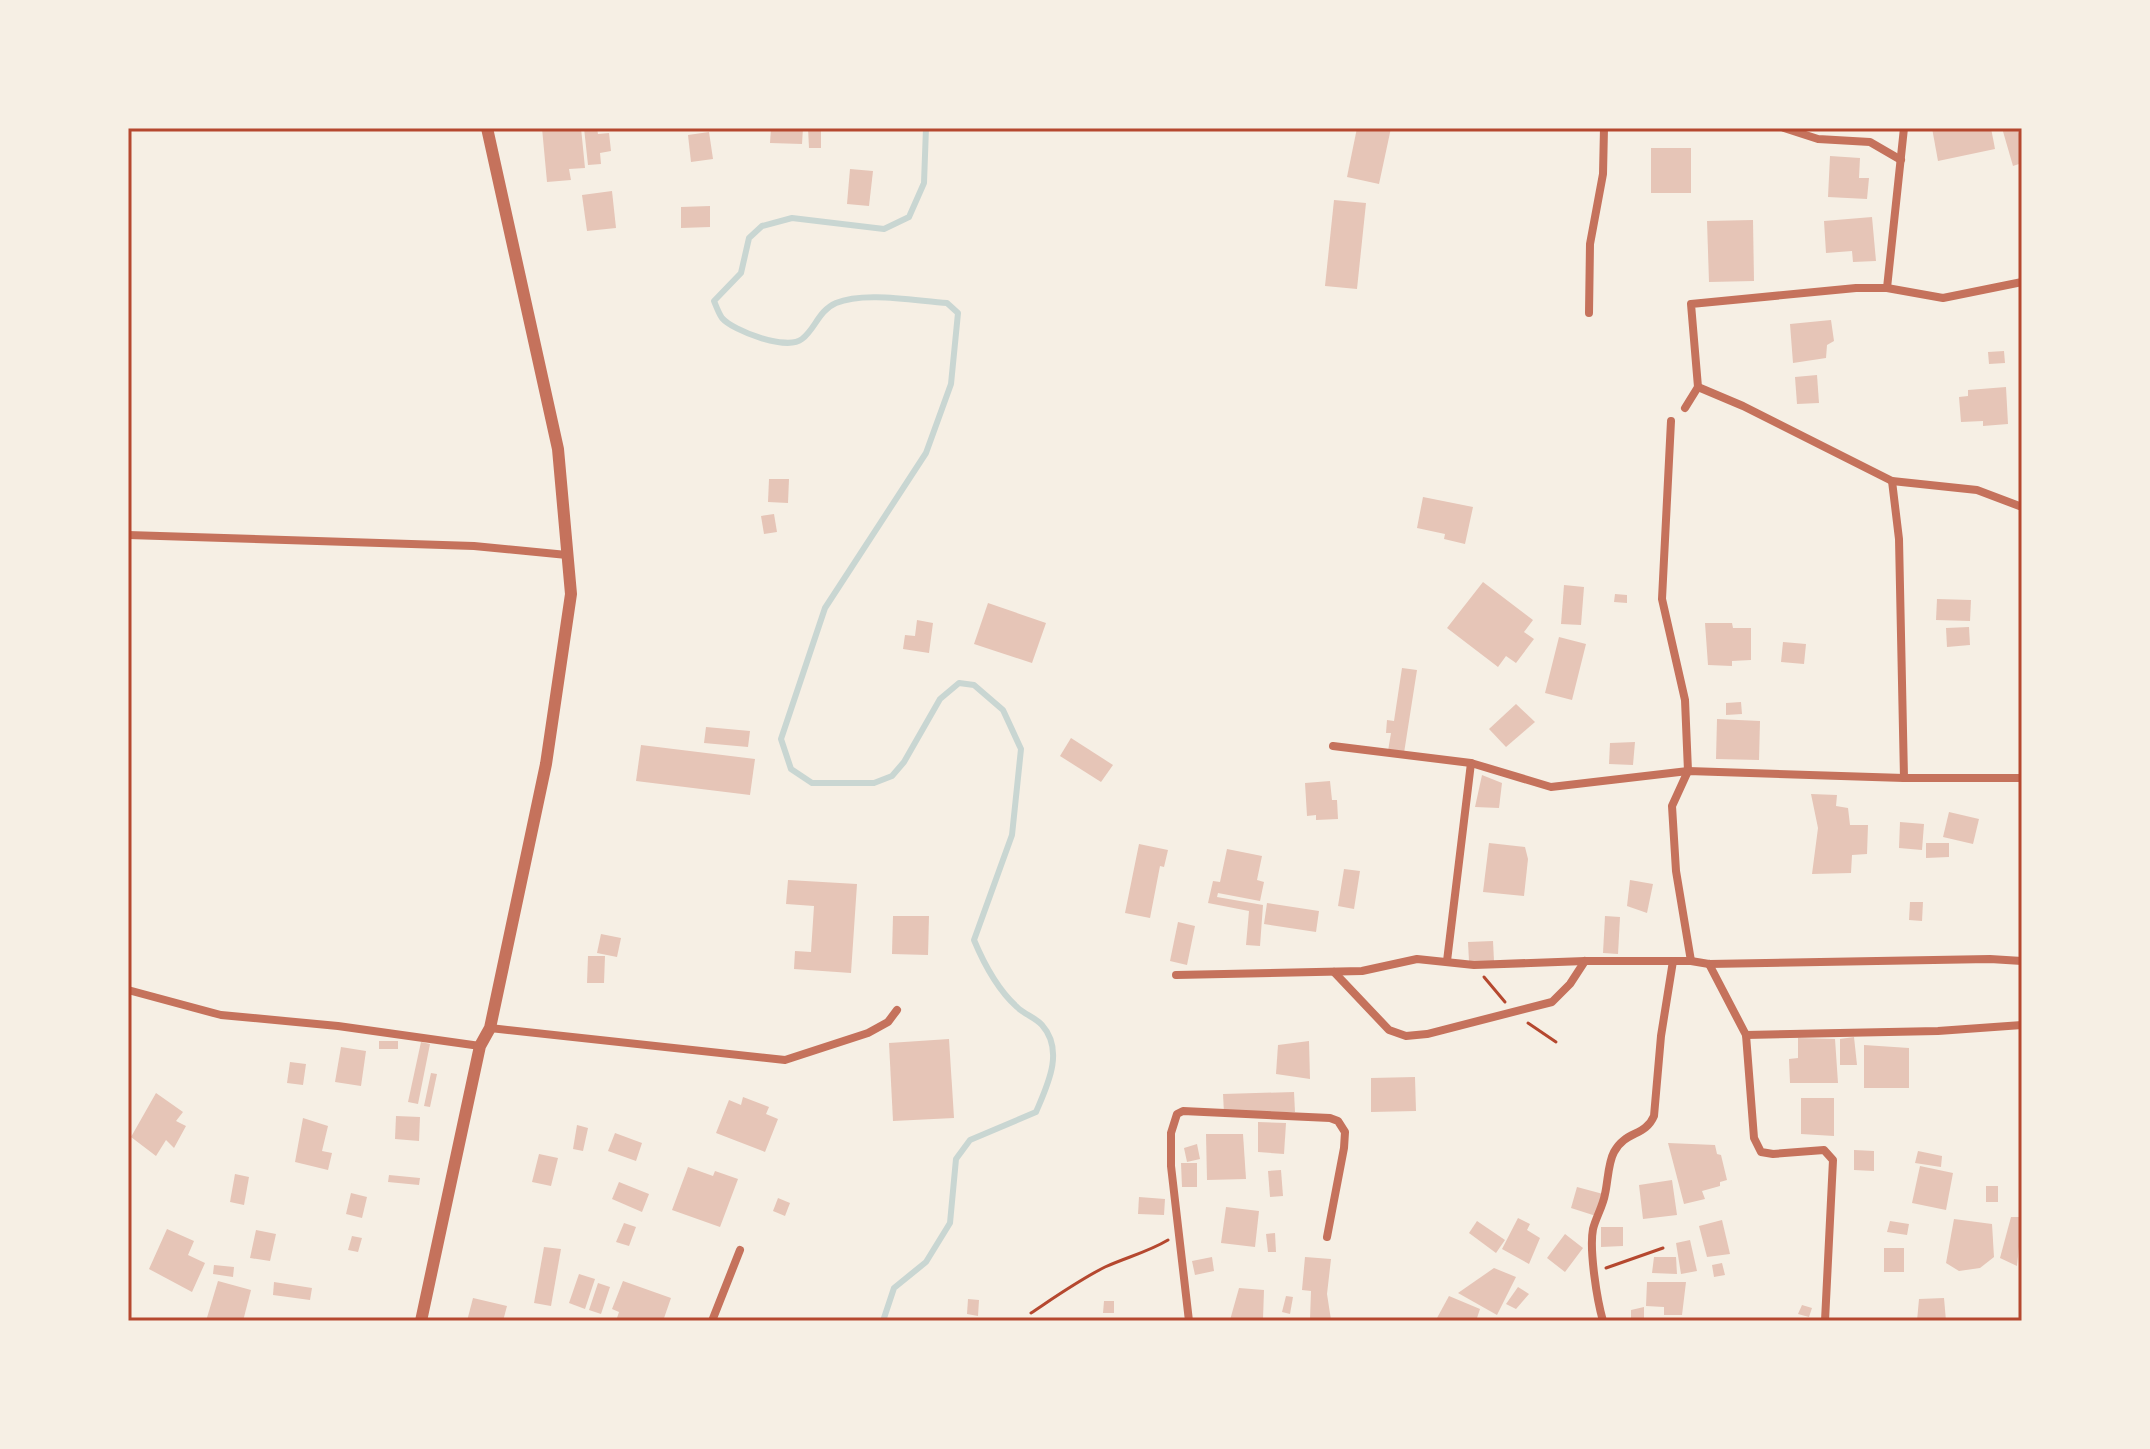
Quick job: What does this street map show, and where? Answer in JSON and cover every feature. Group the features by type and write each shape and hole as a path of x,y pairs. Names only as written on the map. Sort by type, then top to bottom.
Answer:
{"street":[{"path":"421,1321 480,1046 490,1028 546,764 571,594 558,449 487,128"},
{"path":"1589,313 1590,244 1603,174 1604,128"},
{"path":"1784,128 1818,139 1870,142 1901,160"},
{"path":"1887,288 1904,128"},
{"path":"1685,408 1698,387 1691,304 1856,288 1887,288 1943,298 2022,282"},
{"path":"1698,387 1743,406 1892,481 1977,490 2022,507"},
{"path":"1671,421 1662,599 1685,700 1688,771 1672,806 1676,871 1691,961"},
{"path":"1892,481 1899,539 1904,778"},
{"path":"128,535 474,546 567,555"},
{"path":"1333,746 1471,763 1551,787 1688,771 1904,778 2022,778"},
{"path":"1447,961 1471,763"},
{"path":"1176,975 1362,971 1417,959 1474,965 1585,961 1691,961 1709,964 2022,961"},
{"path":"1334,972 1389,1030 1406,1036 1442,1031 1552,1002 1570,984 1585,961"},
{"path":"1603,1321 1592,1231 1604,1201 1613,1154 1625,1137 1644,1130 1654,1116 1661,1036 1673,961"},
{"path":"1709,964 1746,1035 1754,1138 1761,1152 1824,1150 1833,1160 1825,1321"},
{"path":"128,990 221,1015 338,1026 480,1046"},
{"path":"490,1028 785,1060 868,1033 888,1022 897,1010"},
{"path":"1746,1035 1938,1031 2022,1025"},
{"path":"1189,1321 1171,1166 1171,1133 1177,1114 1183,1111 1330,1118 1338,1121 1345,1132 1344,1148 1327,1237"},
{"path":"712,1321 740,1250"}],"path":[{"path":"1031,1313 1107,1266 1145,1253 1181,1232"},
{"path":"1595,1272 1663,1248"}],"building":[{"path":"542,128 581,128 585,168 569,169 571,180 547,182"},
{"path":"584,128 597,128 598,134 609,133 611,151 600,153 601,164 588,165"},
{"path":"771,128 803,128 802,144 770,143"},
{"path":"808,128 821,128 821,148 809,148"},
{"path":"1357,128 1391,128 1379,184 1347,177"},
{"path":"1932,128 1991,128 1995,149 1938,161"},
{"path":"2002,128 2017,128 2022,143 2022,163 2013,166"},
{"path":"709,132 713,159 691,162 688,135"},
{"path":"1651,148 1691,148 1691,193 1651,193"},
{"path":"1830,156 1860,158 1859,178 1869,178 1867,199 1828,197"},
{"path":"850,169 873,171 869,206 847,204"},
{"path":"612,191 616,228 587,231 582,195"},
{"path":"1334,200 1366,203 1357,289 1325,286"},
{"path":"710,206 710,227 681,228 681,207"},
{"path":"1872,217 1876,261 1853,262 1852,251 1826,253 1824,221"},
{"path":"1753,220 1754,281 1709,282 1707,221"},
{"path":"1831,320 1834,341 1827,345 1826,358 1793,363 1790,324"},
{"path":"2004,351 2005,363 1989,364 1988,352"},
{"path":"1817,375 1819,403 1797,404 1795,377"},
{"path":"2006,387 2008,424 1983,426 1983,421 1961,422 1959,397 1968,396 1968,390"},
{"path":"769,479 789,479 788,503 768,502"},
{"path":"1423,497 1473,507 1465,544 1444,539 1445,534 1417,528"},
{"path":"774,514 777,532 764,534 761,516"},
{"path":"1483,582 1533,620 1524,632 1534,639 1516,663 1506,656 1498,667 1447,628"},
{"path":"1564,585 1584,587 1581,625 1561,624"},
{"path":"1615,594 1627,595 1627,603 1614,602"},
{"path":"1937,599 1971,600 1970,621 1936,620"},
{"path":"988,603 1046,623 1032,663 974,644"},
{"path":"917,620 933,623 929,653 903,649 905,635 915,636"},
{"path":"1705,623 1732,623 1733,628 1751,628 1751,660 1732,661 1732,666 1708,665"},
{"path":"1969,627 1970,645 1947,647 1946,628"},
{"path":"1559,637 1586,644 1572,700 1545,693"},
{"path":"1783,642 1806,644 1804,664 1781,662"},
{"path":"1402,668 1417,670 1404,753 1388,751 1391,733 1386,733 1387,720 1394,721"},
{"path":"1741,702 1742,714 1726,715 1726,703"},
{"path":"1516,704 1535,722 1506,747 1489,729"},
{"path":"1717,719 1760,721 1759,760 1716,759"},
{"path":"706,727 750,731 748,747 704,743"},
{"path":"1071,738 1113,765 1101,782 1060,756"},
{"path":"1635,742 1633,765 1609,764 1610,743"},
{"path":"641,745 755,759 750,795 636,781"},
{"path":"1482,775 1502,783 1499,808 1475,807"},
{"path":"1330,781 1332,800 1337,800 1338,819 1316,820 1316,815 1307,816 1305,783"},
{"path":"1811,794 1837,795 1836,806 1848,808 1850,825 1868,825 1867,854 1852,855 1851,873 1812,874 1818,828"},
{"path":"1949,812 1979,819 1973,844 1943,837"},
{"path":"1900,822 1924,824 1922,850 1899,848"},
{"path":"1489,843 1525,847 1528,859 1524,896 1483,892"},
{"path":"1926,843 1949,843 1949,857 1926,858"},
{"path":"1139,844 1168,850 1164,867 1160,866 1150,918 1125,913"},
{"path":"1227,849 1262,856 1257,880 1264,882 1260,901 1218,893 1217,897 1263,905 1260,946 1246,945 1249,911 1208,903 1213,881 1220,882"},
{"path":"1344,869 1360,871 1354,909 1338,906"},
{"path":"788,880 857,884 851,973 794,969 795,951 811,952 814,906 786,904"},
{"path":"1630,880 1653,884 1647,913 1627,906"},
{"path":"1910,902 1923,902 1922,921 1909,920"},
{"path":"1267,903 1319,911 1316,932 1264,924"},
{"path":"893,916 929,916 928,955 892,954"},
{"path":"1605,916 1620,917 1618,954 1603,953"},
{"path":"1178,922 1195,926 1187,965 1170,961"},
{"path":"601,934 621,938 617,957 597,953"},
{"path":"1493,941 1494,961 1469,961 1468,942"},
{"path":"588,956 605,956 604,983 587,983"},
{"path":"1854,1037 1857,1065 1840,1065 1840,1039"},
{"path":"1798,1038 1835,1039 1838,1083 1790,1083 1789,1059 1798,1058"},
{"path":"949,1039 954,1118 893,1121 889,1043"},
{"path":"379,1041 398,1041 398,1049 379,1049"},
{"path":"1309,1041 1310,1079 1276,1074 1278,1045"},
{"path":"421,1042 430,1044 418,1104 408,1102"},
{"path":"1864,1045 1909,1048 1909,1088 1864,1088"},
{"path":"341,1047 366,1051 361,1086 335,1082"},
{"path":"290,1062 306,1064 303,1085 287,1083"},
{"path":"431,1073 437,1074 430,1107 424,1106"},
{"path":"1415,1077 1416,1111 1371,1112 1371,1078"},
{"path":"1294,1092 1295,1112 1224,1113 1223,1094"},
{"path":"156,1093 183,1112 176,1121 186,1126 174,1148 166,1140 156,1156 131,1137"},
{"path":"743,1097 769,1107 766,1114 778,1119 765,1152 716,1133 729,1100 741,1105"},
{"path":"1801,1098 1834,1098 1834,1136 1801,1134"},
{"path":"396,1116 420,1117 419,1141 395,1139"},
{"path":"303,1118 328,1126 322,1151 332,1153 328,1170 295,1162"},
{"path":"1258,1122 1286,1123 1284,1154 1258,1152"},
{"path":"577,1125 588,1128 583,1151 573,1149"},
{"path":"615,1133 642,1143 636,1161 608,1151"},
{"path":"1206,1134 1243,1134 1246,1179 1207,1180"},
{"path":"1668,1143 1715,1145 1717,1154 1721,1155 1727,1180 1720,1182 1720,1186 1702,1191 1705,1199 1684,1204"},
{"path":"1197,1144 1200,1159 1187,1162 1184,1148"},
{"path":"1854,1150 1874,1151 1874,1171 1854,1170"},
{"path":"1918,1151 1942,1156 1941,1167 1915,1163"},
{"path":"539,1154 558,1158 551,1186 532,1182"},
{"path":"1181,1163 1197,1163 1197,1187 1182,1187"},
{"path":"1920,1166 1953,1173 1946,1210 1912,1203"},
{"path":"688,1167 713,1176 715,1171 738,1179 720,1227 672,1210"},
{"path":"1281,1170 1283,1196 1270,1197 1268,1171"},
{"path":"235,1174 249,1177 244,1205 230,1202"},
{"path":"389,1175 420,1178 419,1185 388,1182"},
{"path":"1672,1180 1677,1215 1643,1219 1639,1185"},
{"path":"619,1182 649,1194 642,1212 612,1199"},
{"path":"1986,1186 1998,1186 1998,1202 1986,1202"},
{"path":"1577,1187 1603,1194 1596,1216 1571,1208"},
{"path":"351,1193 367,1197 362,1218 346,1214"},
{"path":"1139,1197 1165,1199 1164,1215 1138,1214"},
{"path":"778,1198 790,1203 785,1216 773,1211"},
{"path":"1226,1207 1259,1211 1255,1247 1221,1243"},
{"path":"2011,1217 2022,1217 2017,1266 2000,1258"},
{"path":"1518,1218 1530,1224 1527,1230 1540,1238 1529,1264 1502,1249"},
{"path":"1954,1219 1992,1224 1994,1257 1980,1268 1959,1271 1946,1263"},
{"path":"1722,1220 1730,1254 1707,1257 1699,1226"},
{"path":"1477,1221 1505,1240 1496,1253 1469,1233"},
{"path":"1890,1221 1909,1224 1907,1235 1887,1232"},
{"path":"624,1223 636,1227 629,1246 616,1242"},
{"path":"1601,1227 1623,1227 1623,1246 1601,1247"},
{"path":"167,1229 194,1241 188,1255 205,1263 192,1292 149,1269"},
{"path":"256,1230 276,1234 270,1261 250,1258"},
{"path":"1275,1233 1276,1252 1268,1252 1266,1234"},
{"path":"1565,1234 1583,1248 1565,1272 1547,1258"},
{"path":"352,1236 362,1238 358,1252 348,1250"},
{"path":"1690,1240 1697,1271 1681,1274 1676,1243"},
{"path":"544,1247 561,1249 551,1306 534,1303"},
{"path":"1884,1248 1904,1248 1904,1272 1884,1272"},
{"path":"1212,1257 1214,1271 1195,1275 1192,1261"},
{"path":"1305,1257 1331,1259 1327,1294 1331,1320 1310,1319 1311,1291 1302,1290"},
{"path":"1654,1257 1676,1257 1677,1274 1652,1273"},
{"path":"1722,1263 1725,1275 1714,1277 1712,1265"},
{"path":"214,1265 234,1267 233,1277 213,1274"},
{"path":"1494,1268 1516,1277 1497,1315 1458,1293"},
{"path":"579,1274 595,1279 585,1309 569,1303"},
{"path":"218,1281 251,1290 243,1321 206,1321"},
{"path":"623,1281 671,1298 663,1321 616,1321 619,1312 612,1309"},
{"path":"274,1282 312,1288 310,1300 273,1295"},
{"path":"1647,1282 1686,1282 1682,1315 1664,1315 1664,1307 1646,1306"},
{"path":"598,1283 610,1287 601,1314 589,1310"},
{"path":"1518,1287 1529,1294 1516,1309 1506,1304"},
{"path":"1239,1288 1264,1290 1263,1319 1230,1320"},
{"path":"1286,1296 1293,1297 1290,1314 1282,1312"},
{"path":"1449,1296 1480,1309 1476,1321 1443,1321 1437,1318"},
{"path":"473,1298 507,1306 503,1321 467,1321"},
{"path":"1944,1298 1946,1321 1917,1321 1919,1299"},
{"path":"968,1299 979,1300 978,1316 967,1314"},
{"path":"1104,1301 1114,1301 1114,1313 1103,1313"},
{"path":"1802,1305 1812,1308 1809,1317 1798,1314"},
{"path":"1644,1307 1644,1321 1631,1321 1631,1310"}],"waterway":[{"path":"883,1321 894,1288 926,1262 950,1223 956,1159 970,1140 1036,1112 1049,1080 1053,1057 1049,1035 1037,1020 1003,992 974,940 1012,835 1021,749 1003,710 974,685 959,683 940,699 904,762 892,776 874,783 812,783 791,769 781,739 825,608 926,453 951,384 958,313 947,303 875,297 848,299 825,310 802,339 785,343 760,338 728,323 714,301 741,273 749,238 762,226 792,218 884,229 909,217 924,183 926,128"}]}
